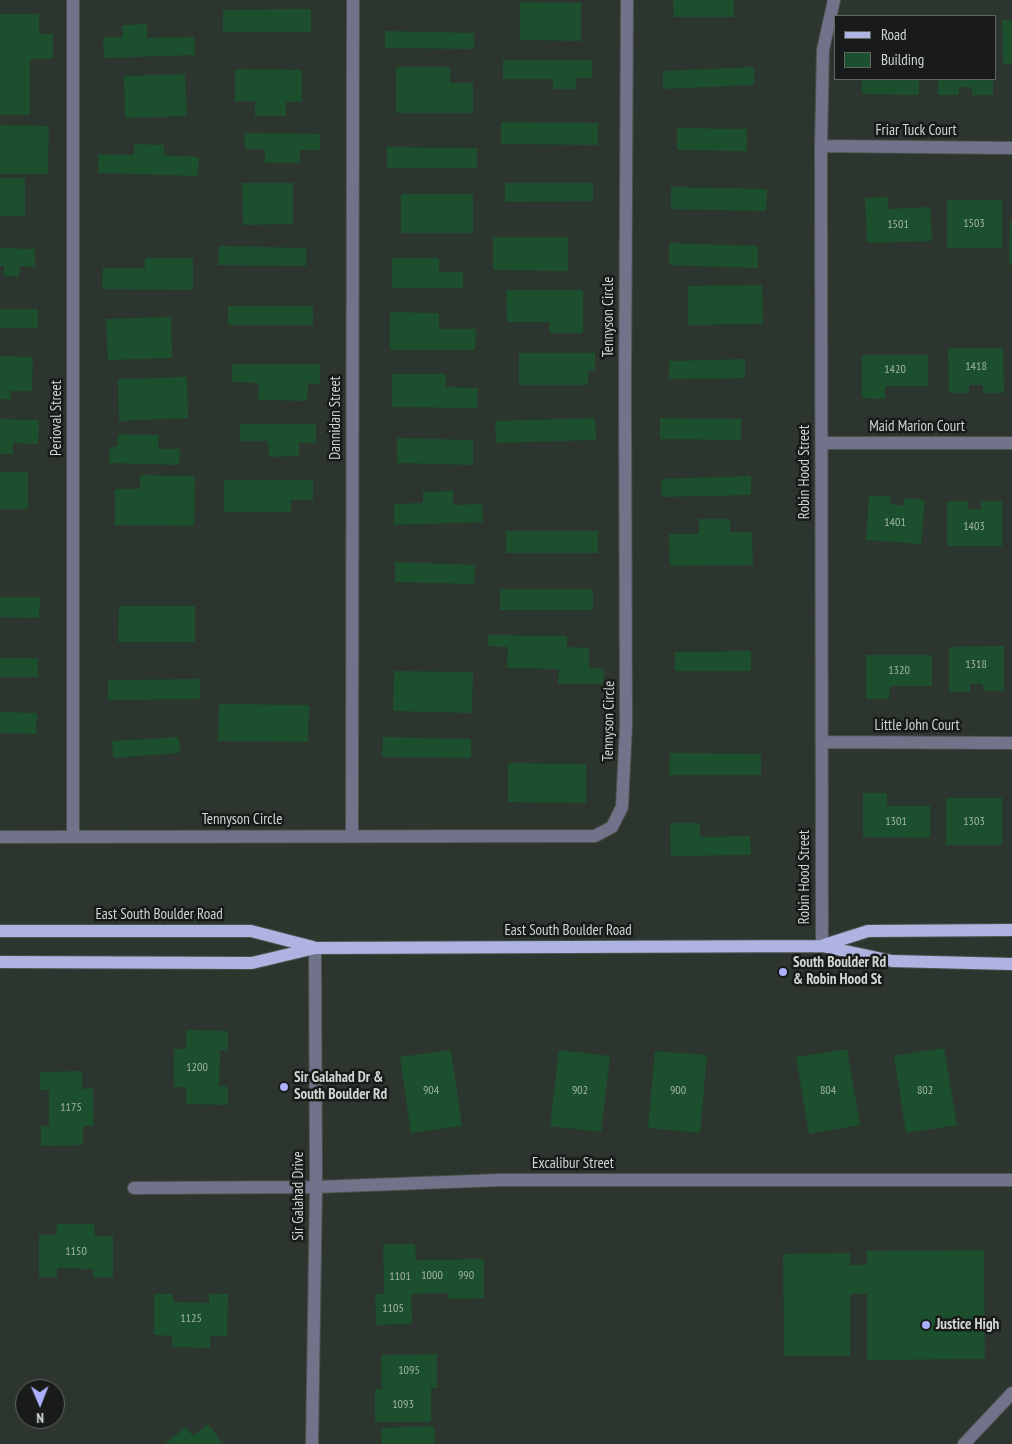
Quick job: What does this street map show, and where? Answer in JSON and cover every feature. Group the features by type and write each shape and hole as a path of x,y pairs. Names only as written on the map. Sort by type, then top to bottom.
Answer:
{"main road":[{"name":"East South Boulder Road","path":"822,946 868,932 1012,930"},
{"name":"East South Boulder Road","path":"0,931 251,931 315,948"},
{"name":"East South Boulder Road","path":"0,962 252,963 315,948 822,946 892,961 1012,964"}],"street":[{"name":"Perioval Street","path":"73,0 74,837"},
{"name":"Dannidan Street","path":"352,835 353,0"},
{"name":"Tennyson Circle","path":"0,837 595,836 612,827 622,807 626,726 627,0"},
{"name":"Robin Hood Street","path":"822,946 821,146 823,50 834,0"},
{"name":"Friar Tuck Court","path":"821,146 1012,148"},
{"name":"Maid Marion Court","path":"822,443 1012,443"},
{"name":"Little John Court","path":"822,742 1012,743"},
{"name":"Sir Galahad Drive","path":"312,1444 316,1187 315,948"},
{"name":"Excalibur Street","path":"134,1188 316,1187 500,1180 1012,1180"},
{"path":"964,1444 1012,1393"}],"building":[{"path":"673,0 734,0 734,17 674,17"},
{"path":"520,2 581,3 581,41 520,40"},
{"path":"311,9 311,32 223,32 223,10"},
{"path":"0,14 39,14 39,34 53,34 53,59 30,59 30,115 0,115"},
{"path":"1002,20 1012,20 1012,64 1003,64"},
{"path":"147,24 147,38 194,37 195,55 104,58 103,37 123,37 122,25"},
{"path":"385,31 474,33 474,49 385,48"},
{"path":"503,60 592,60 592,78 576,78 576,89 553,89 553,79 503,79"},
{"path":"396,67 450,67 450,83 473,83 473,113 396,113"},
{"path":"754,67 754,85 663,89 663,71"},
{"path":"235,69 302,70 302,102 286,102 286,116 255,116 255,101 235,101"},
{"path":"185,74 187,116 125,118 124,76"},
{"path":"862,80 919,80 919,95 862,94"},
{"path":"938,80 993,80 993,95 972,95 972,87 959,87 959,95 938,95"},
{"path":"501,122 598,123 598,145 501,144"},
{"path":"0,125 49,126 48,174 0,174"},
{"path":"677,128 747,129 747,151 677,150"},
{"path":"244,133 320,134 320,150 300,150 300,163 265,163 265,149 245,149"},
{"path":"134,144 164,145 164,155 199,157 198,176 98,173 98,154 134,155"},
{"path":"387,147 477,148 477,168 387,168"},
{"path":"0,178 25,178 25,216 0,216"},
{"path":"242,183 293,183 293,224 243,225"},
{"path":"505,183 593,183 593,201 505,202"},
{"path":"671,187 767,189 766,211 671,209"},
{"path":"401,194 473,194 473,233 401,233"},
{"path":"888,197 888,209 930,207 932,241 867,243 865,198"},
{"path":"947,200 1002,200 1002,248 947,248"},
{"path":"1010,221 1012,221 1012,265 1009,265"},
{"path":"493,237 568,237 568,271 493,270"},
{"path":"669,243 758,246 758,268 669,265"},
{"path":"219,246 306,248 306,266 218,265"},
{"path":"0,248 35,249 35,267 20,266 19,277 4,276 4,266 0,266"},
{"path":"145,258 193,258 193,290 102,289 103,268 145,268"},
{"path":"392,258 439,258 439,272 463,272 463,288 392,288"},
{"path":"762,285 763,324 688,325 688,286"},
{"path":"506,290 583,290 583,333 549,333 550,322 507,322"},
{"path":"228,306 313,306 313,325 228,325"},
{"path":"0,309 38,309 38,328 0,328"},
{"path":"390,312 439,313 439,329 476,329 475,350 390,350"},
{"path":"171,317 172,358 108,360 106,319"},
{"path":"948,348 1003,348 1004,393 983,393 983,385 969,385 969,393 949,393"},
{"path":"519,353 595,353 595,370 588,371 588,385 519,385"},
{"path":"862,355 928,355 928,386 885,386 885,399 862,398"},
{"path":"0,356 33,357 32,391 11,391 11,399 0,399"},
{"path":"745,359 745,378 669,379 669,361"},
{"path":"232,364 320,364 320,384 308,383 307,401 258,400 259,383 232,382"},
{"path":"392,374 446,374 446,387 478,388 477,408 392,407"},
{"path":"187,377 188,418 119,421 118,379"},
{"path":"595,418 596,440 496,443 495,421"},
{"path":"660,418 741,419 741,440 660,439"},
{"path":"0,419 39,420 38,444 13,443 13,454 0,454"},
{"path":"240,424 316,424 316,443 299,443 299,456 269,457 268,441 240,441"},
{"path":"118,434 159,435 158,449 180,449 179,465 109,463 110,447 118,446"},
{"path":"397,438 473,440 473,465 397,463"},
{"path":"0,472 28,472 28,509 0,509"},
{"path":"140,475 195,476 194,526 115,525 115,489 140,489"},
{"path":"751,476 751,495 662,497 661,479"},
{"path":"224,480 313,480 313,500 291,500 291,512 224,512"},
{"path":"453,491 453,505 482,504 483,522 394,525 394,504 423,503 423,492"},
{"path":"869,495 891,497 890,504 903,506 904,498 925,500 921,544 866,540"},
{"path":"947,501 968,501 968,509 981,509 981,501 1002,501 1002,546 947,546"},
{"path":"699,519 730,519 730,532 752,532 753,565 670,566 669,534 699,534"},
{"path":"506,531 598,531 598,553 506,553"},
{"path":"395,562 475,565 474,584 395,582"},
{"path":"500,589 593,589 593,610 500,610"},
{"path":"0,597 40,597 39,618 0,617"},
{"path":"119,606 195,606 195,642 118,642"},
{"path":"488,635 567,636 567,647 589,648 589,668 604,669 603,684 558,684 559,669 507,668 508,647 488,646"},
{"path":"1004,646 1004,691 983,691 983,684 970,684 970,692 949,692 949,647"},
{"path":"751,651 751,671 675,671 675,652"},
{"path":"866,655 932,655 932,686 890,686 889,699 866,699"},
{"path":"0,658 38,658 38,677 0,677"},
{"path":"394,671 473,672 472,713 393,711"},
{"path":"200,679 200,699 108,700 108,680"},
{"path":"219,704 309,705 308,742 218,741"},
{"path":"0,712 37,713 36,734 0,733"},
{"path":"179,737 180,753 113,758 112,741"},
{"path":"383,737 471,739 471,758 382,757"},
{"path":"670,753 761,754 761,775 669,775"},
{"path":"508,763 586,764 586,803 508,802"},
{"path":"863,793 887,793 887,806 930,806 930,838 863,837"},
{"path":"946,798 1002,798 1002,845 946,845"},
{"path":"670,823 700,823 700,837 750,836 751,855 671,856"},
{"path":"186,1030 228,1031 228,1051 220,1050 219,1086 228,1087 228,1105 186,1104 186,1087 174,1087 174,1049 186,1049"},
{"path":"944,1048 957,1125 906,1133 894,1056"},
{"path":"847,1049 860,1125 809,1134 796,1057"},
{"path":"451,1050 462,1126 411,1133 400,1057"},
{"path":"559,1050 610,1056 601,1132 550,1126"},
{"path":"655,1051 707,1055 700,1133 648,1128"},
{"path":"82,1071 82,1089 93,1088 94,1126 83,1126 83,1145 41,1146 41,1126 49,1126 49,1090 40,1090 40,1072"},
{"path":"57,1224 94,1224 95,1236 113,1236 113,1277 93,1278 93,1269 57,1268 57,1277 39,1277 39,1235 56,1235"},
{"path":"383,1244 415,1244 416,1260 484,1259 484,1298 449,1299 449,1293 411,1294 412,1324 376,1325 375,1294 384,1294"},
{"name":"Justice High","path":"984,1250 985,1359 867,1360 867,1294 850,1294 850,1356 784,1356 783,1254 850,1253 850,1265 867,1265 867,1251"},
{"path":"154,1294 173,1294 173,1302 209,1303 209,1294 228,1294 227,1336 210,1336 210,1348 172,1347 172,1336 154,1335"},
{"path":"437,1354 437,1388 431,1388 431,1422 375,1422 375,1389 382,1389 381,1355"},
{"path":"208,1424 223,1444 164,1444 186,1427 193,1436"},
{"path":"434,1426 435,1444 382,1444 381,1428"}],"place":[{"name":"South Boulder Rd & Robin Hood St","path":"783,972"},
{"name":"Sir Galahad Dr & South Boulder Rd","path":"284,1087"},
{"name":"Justice High","path":"926,1325"}]}
